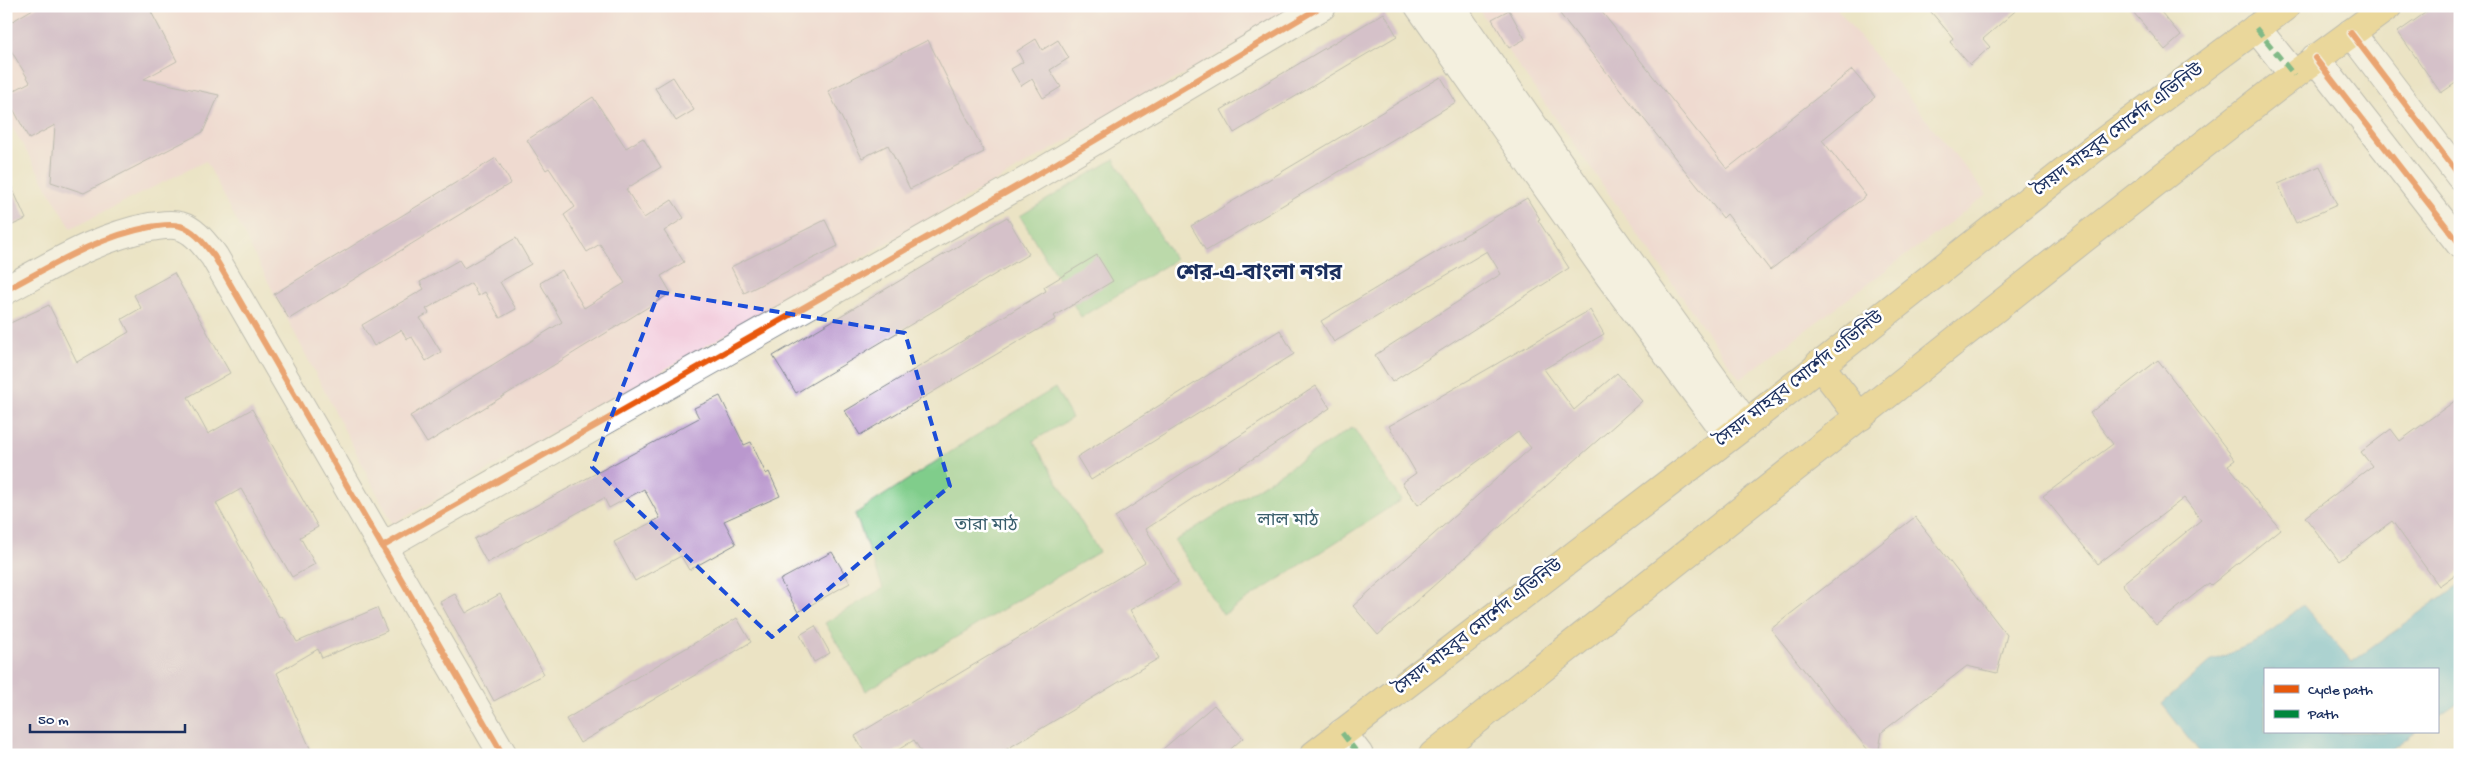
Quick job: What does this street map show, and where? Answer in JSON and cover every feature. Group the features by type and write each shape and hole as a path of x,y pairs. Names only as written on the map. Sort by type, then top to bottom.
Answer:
{"main road":[{"name":"সৈয়দ মাহবুব মোর্শেদ এভিনিউ","path":"1314,755 1737,430 2092,150 2286,6"},
{"path":"1433,755 2294,75 2388,6"},
{"path":"1819,364 1860,416"}],"street":[{"path":"382,547 1028,180 1322,6"},
{"path":"1419,6 1571,200 1737,430"},
{"path":"1450,6 1571,200"},
{"path":"2256,28 2294,75"},
{"path":"2351,33 2460,176"},
{"path":"2316,58 2460,244"},
{"path":"6,290 104,238 170,224 181,226 191,231 214,256 503,755"},
{"path":"1342,733 1359,755"}],"highlighted area":[{"path":"659,292 905,333 950,486 772,637 592,467"}],"shaded area":[{"path":"6,6 1304,6 393,524 206,161 71,228 6,117"},
{"path":"1476,6 1835,6 1987,195 1740,379"}],"green space":[{"path":"1114,159 1175,260 1081,317 1020,216"},
{"name":"তারা মাঠ","path":"1055,388 1072,418 1033,441 1099,552 866,691 825,623 883,588 855,514 972,438"},
{"name":"লাল মাঠ","path":"1353,427 1401,500 1223,615 1175,541"}],"water":[{"path":"2460,584 2460,701 2438,716 2438,668 2264,668 2264,734 2413,734 2385,755 2202,755 2162,704 2210,662 2260,640 2303,605 2352,662"}],"building":[{"path":"38,6 148,6 177,61 144,79 219,95 203,132 84,193 51,182 55,125 29,139 6,95 30,82 6,42 6,25"},
{"path":"1570,6 1597,6 1727,169 1852,70 1875,97 1822,140 1866,196 1770,270 1727,214 1723,218 1560,14"},
{"path":"1926,6 2021,6 1983,39 1990,47 1970,65 1950,42 1953,38"},
{"path":"2128,6 2156,6 2181,36 2165,50"},
{"path":"2435,6 2460,6 2460,80 2441,93 2398,32"},
{"path":"1509,10 1525,39 1509,48 1492,19"},
{"path":"1384,13 1397,36 1234,133 1221,110"},
{"path":"1036,39 1042,50 1058,40 1069,58 1050,70 1061,87 1043,98 1032,79 1021,86 1011,69 1023,62 1017,51"},
{"path":"928,40 984,152 910,189 888,145 862,158 828,91"},
{"path":"673,77 694,110 676,121 655,88"},
{"path":"1441,77 1456,102 1206,251 1191,226"},
{"path":"593,97 626,148 643,138 661,167 626,189 644,218 672,200 684,218 664,231 684,262 661,276 671,293 427,443 410,416 562,322 540,283 562,270 584,308 625,283 600,244 587,252 564,215 575,207 549,168 546,170 527,140"},
{"path":"496,158 511,183 289,319 274,294"},
{"path":"2320,166 2337,205 2296,223 2278,184"},
{"path":"6,174 26,219 6,228"},
{"path":"1527,198 1540,219 1538,220 1569,268 1392,382 1375,355 1501,274 1487,251 1334,342 1321,321"},
{"path":"1007,217 1029,254 796,393 773,356"},
{"path":"825,220 838,246 744,293 731,267"},
{"path":"516,238 531,264 500,282 516,309 500,318 485,292 478,296 471,283 426,309 429,313 420,318 441,352 426,361 412,337 407,339 401,330 374,346 362,325 424,289 420,282 459,260 464,268"},
{"path":"1097,255 1113,281 1054,316 1056,319 860,435 845,411 1046,291 1044,287"},
{"path":"174,273 230,373 188,397 208,434 252,409 318,527 300,537 315,564 292,577 241,489 216,503 279,617 282,616 297,642 377,608 387,631 322,658 318,649 277,673 313,755 6,755 6,325 49,305 77,362 129,332 122,319 141,308 134,295"},
{"path":"1590,310 1604,334 1544,369 1574,410 1617,373 1642,401 1378,635 1353,606 1531,448 1518,432 1418,505 1402,483 1416,473 1389,426"},
{"path":"1280,330 1294,354 1091,480 1077,457"},
{"path":"2158,360 2235,460 2228,465 2280,529 2211,585 2209,583 2156,625 2122,584 2201,520 2184,498 2098,564 2043,496 2113,444 2090,413"},
{"path":"1316,386 1330,408 1146,529 1178,582 1130,610 1159,658 997,755 923,755 914,740 890,755 866,755 855,736 1145,562 1115,517"},
{"path":"720,396 744,445 751,442 766,474 769,472 780,496 724,521 736,544 689,570 681,556 635,581 614,542 660,518 644,489 609,508 604,498 487,563 474,539 699,418 694,408"},
{"path":"2460,397 2460,571 2439,586 2392,521 2339,561 2305,517 2372,466 2361,452 2391,429 2400,441"},
{"path":"1915,517 2007,635 1997,673 1967,666 1882,732 1878,755 1872,755 1771,629"},
{"path":"832,552 850,583 798,612 780,580"},
{"path":"455,594 466,613 500,594 544,674 494,701 440,602"},
{"path":"737,618 751,642 580,743 566,719"},
{"path":"815,626 830,653 814,662 800,635"},
{"path":"1214,705 1243,738 1224,755 1156,755"}],"marked path":[{"path":"2256,28 2294,75"},
{"path":"1342,733 1359,755"}],"cycle path":[{"path":"382,547 1028,180 1322,6"},
{"path":"2351,33 2460,176"},
{"path":"2315,58 2460,244"},
{"path":"6,290 76,253 131,232 150,227 172,225 180,226 195,234 214,256 503,755"}],"district":[{"name":"শের-এ-বাংলা নগর","path":"1259,275"}]}
